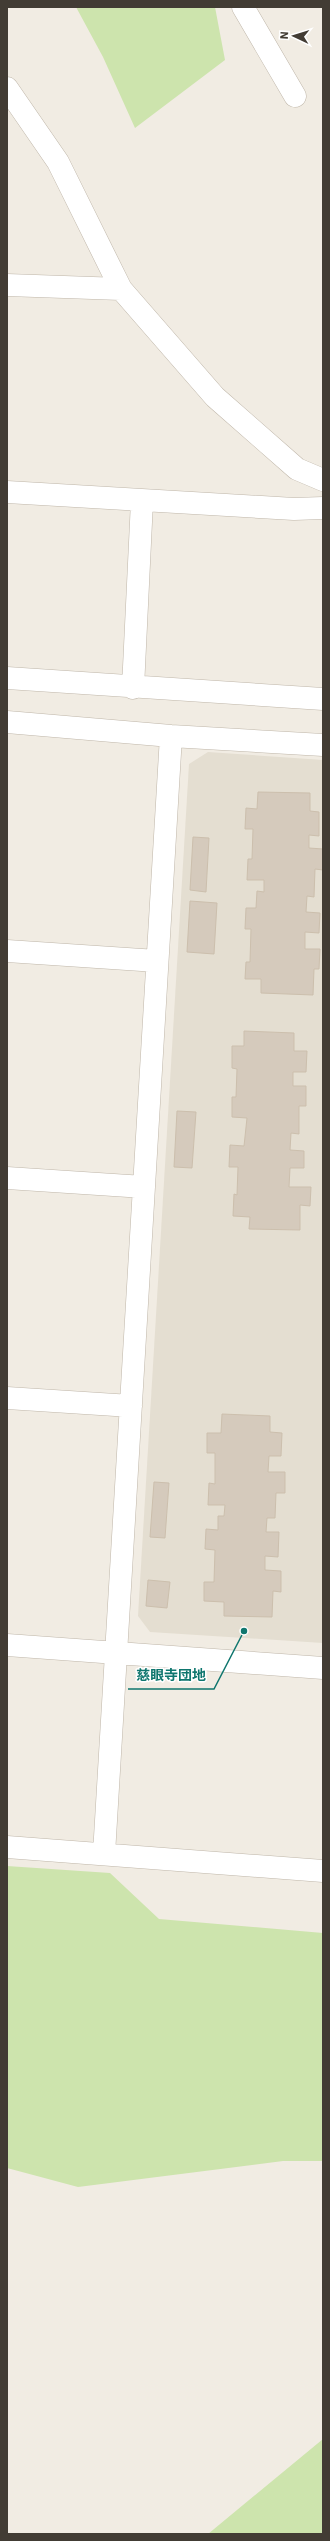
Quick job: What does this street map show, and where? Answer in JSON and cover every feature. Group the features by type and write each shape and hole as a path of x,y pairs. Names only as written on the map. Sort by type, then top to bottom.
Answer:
{"street":[{"path":"243,7 295,96"},
{"path":"7,88 58,162 121,289 215,397 297,469 323,480"},
{"path":"7,285 121,289"},
{"path":"7,492 294,509 323,508"},
{"path":"133,688 142,501"},
{"path":"7,678 133,688 323,699"},
{"path":"7,722 171,736 323,744"},
{"path":"104,1854 171,736"},
{"path":"7,951 157,961"},
{"path":"7,1178 144,1187"},
{"path":"7,1398 131,1406"},
{"path":"7,1645 323,1668"},
{"path":"7,1847 323,1871"}],"shaded area":[{"path":"208,752 323,760 323,1643 150,1632 138,1616 189,764"}],"green space":[{"path":"76,7 215,7 225,60 135,128 103,57"},
{"path":"7,1866 110,1873 159,1919 323,1933 323,2161 283,2161 78,2187 7,2168"},
{"path":"323,2439 323,2534 208,2534"}],"building":[{"path":"258,792 310,793 310,811 319,812 319,836 309,835 309,848 323,849 323,870 315,869 314,897 307,896 306,912 320,913 319,933 305,932 305,949 320,949 319,969 314,969 313,995 261,993 261,979 245,979 246,962 250,962 251,929 245,929 246,908 256,908 257,891 264,892 264,880 247,880 248,859 252,859 253,829 245,829 246,808 257,809"},
{"path":"193,837 209,838 206,892 190,890"},
{"path":"190,901 217,903 214,954 187,952"},
{"path":"244,1031 294,1033 294,1051 307,1051 306,1072 293,1072 293,1086 306,1086 306,1106 299,1106 299,1134 291,1133 290,1150 304,1151 304,1168 290,1168 289,1187 311,1187 310,1206 300,1205 300,1230 249,1229 250,1217 233,1216 234,1194 237,1195 238,1167 229,1167 230,1145 244,1146 247,1118 232,1117 232,1097 236,1097 237,1069 232,1068 232,1046 244,1046"},
{"path":"177,1111 196,1112 192,1168 174,1167"},
{"path":"222,1414 270,1416 270,1432 282,1433 281,1456 269,1456 268,1472 285,1472 285,1493 276,1493 275,1518 267,1518 266,1532 279,1532 278,1557 265,1556 265,1570 281,1571 281,1592 273,1591 272,1617 224,1616 224,1602 204,1601 204,1582 214,1582 215,1550 205,1549 206,1529 218,1530 218,1516 224,1516 225,1505 208,1505 209,1483 215,1484 215,1453 207,1453 207,1433 221,1433"},
{"path":"154,1482 169,1483 165,1538 150,1537"},
{"path":"148,1580 170,1582 167,1608 146,1606"}],"place":[{"name":"慈眼寺団地","path":"244,1631"}]}
